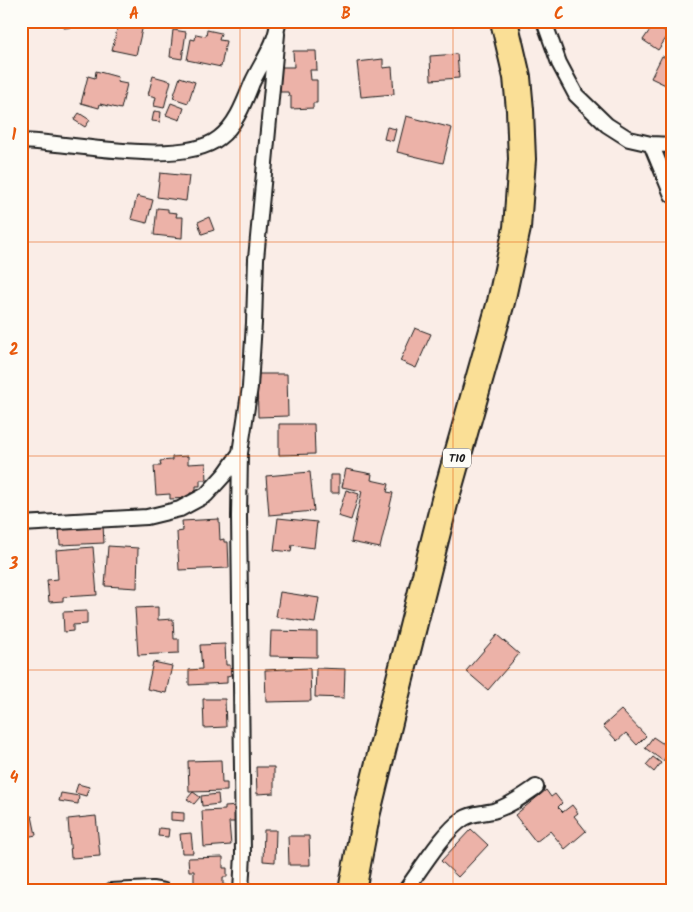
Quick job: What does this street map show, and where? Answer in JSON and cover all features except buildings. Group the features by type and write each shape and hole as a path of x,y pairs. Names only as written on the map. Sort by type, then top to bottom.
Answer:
{"highway":[{"name":"T10","path":"352,891 366,816 444,500 501,302 517,228 522,158 520,110 516,77 504,21"}],"street":[{"path":"544,21 559,63 576,95 607,125 629,139 651,144 672,145"},
{"path":"21,141 157,152 183,152 210,143 218,139 233,123 278,27"},
{"path":"241,891 243,854 240,453 250,387 256,259 278,27"},
{"path":"651,144 672,195"},
{"path":"21,524 147,517 180,509 206,495 225,474 240,453"},
{"path":"405,891 460,820 470,815 507,806 536,787"},
{"path":"111,891 152,888 164,891"}]}
